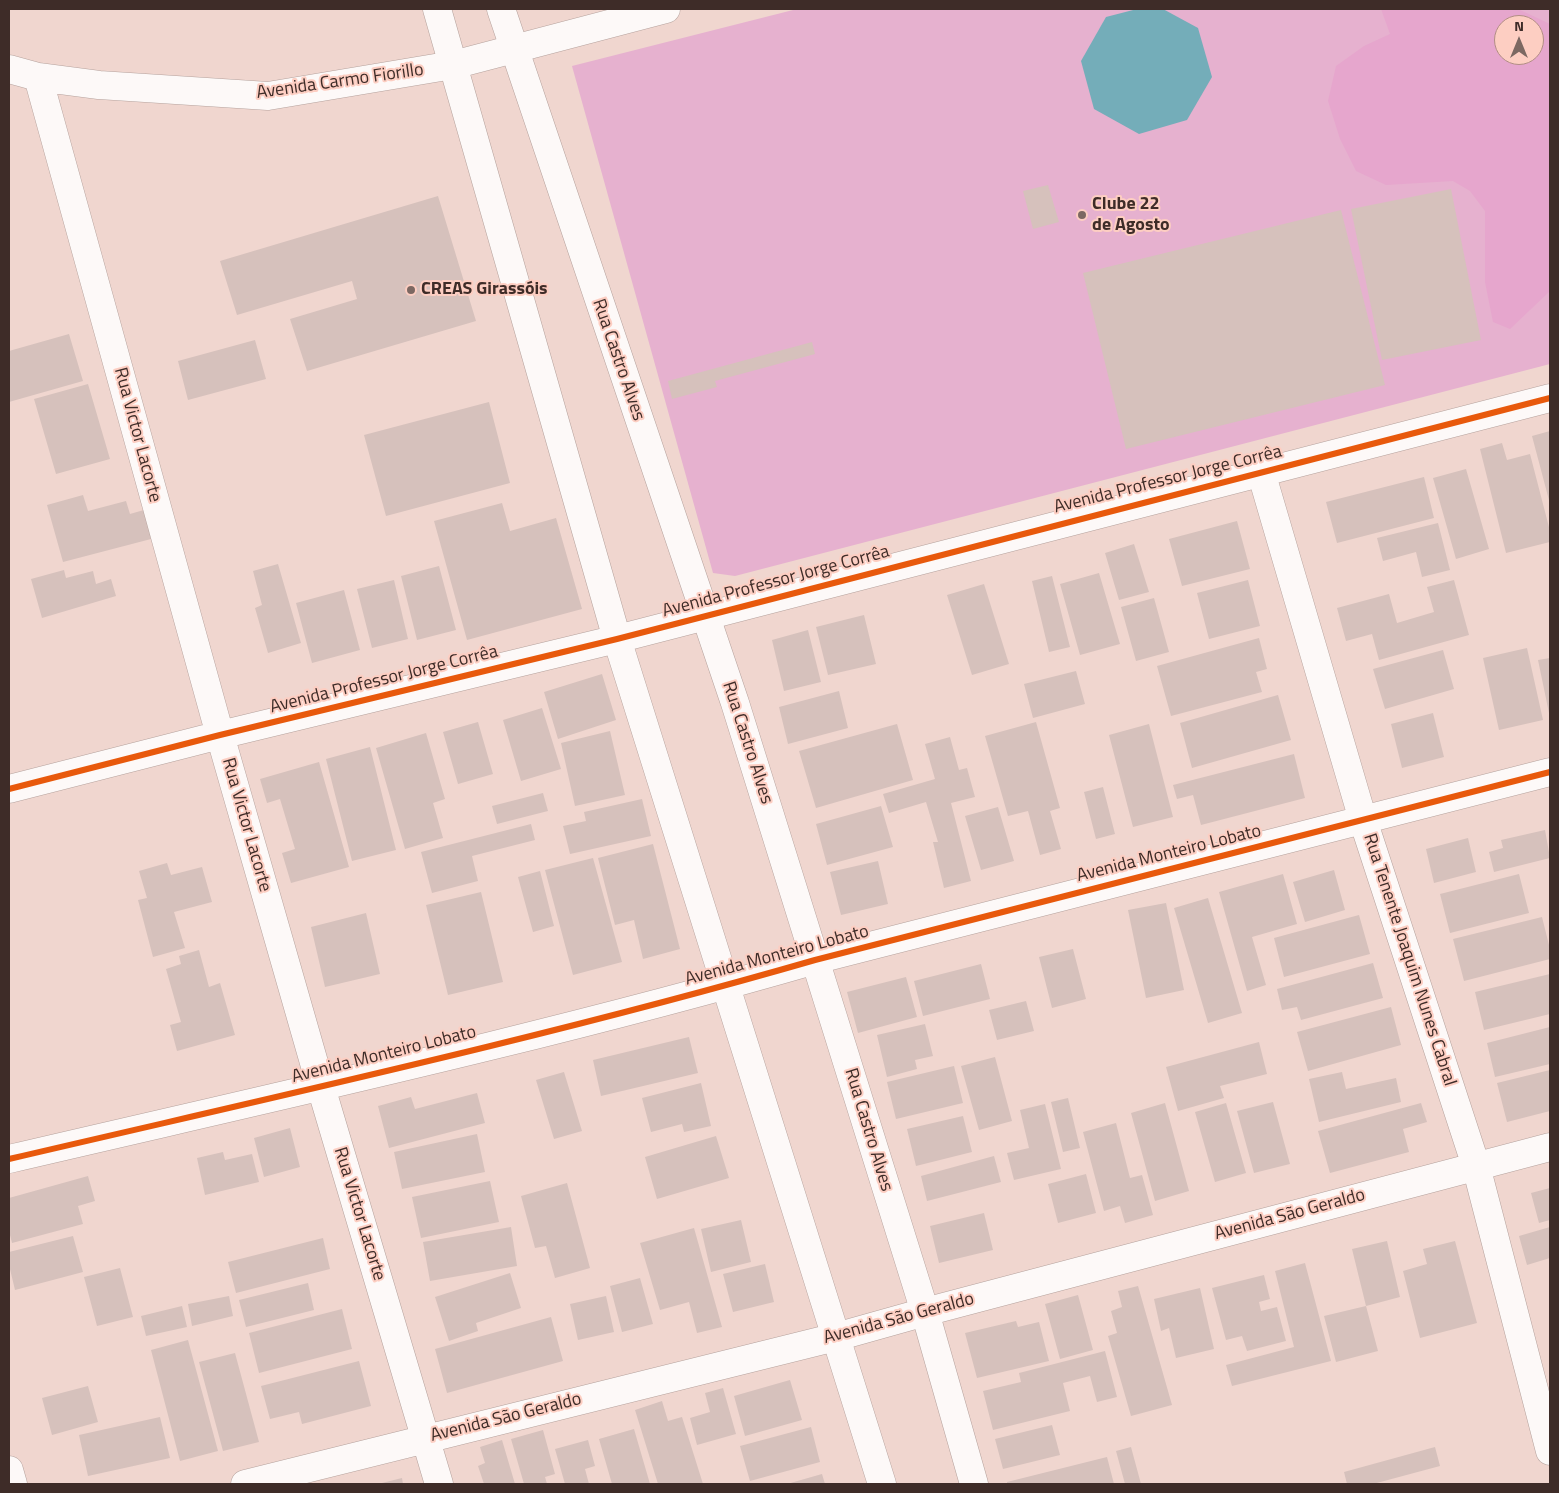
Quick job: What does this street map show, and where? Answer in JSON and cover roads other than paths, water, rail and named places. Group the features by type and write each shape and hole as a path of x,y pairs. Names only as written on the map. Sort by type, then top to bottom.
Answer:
{"street":[{"path":"436,9 618,639 882,1484"},
{"name":"Rua Castro Alves","path":"501,9 513,50 735,703 925,1312 974,1484"},
{"name":"Avenida Carmo Fiorillo","path":"9,69 38,77 182,92 268,96 453,65 666,9"},
{"name":"Rua Victor Lacorte","path":"38,77 220,735 321,1087 439,1484"},
{"name":"Avenida Professor Jorge Corrêa","path":"9,790 220,735 618,639 1550,398"},
{"name":"Rua Tenente Joaquim Nunes Cabral","path":"1261,472 1363,820 1476,1166 1550,1451"},
{"name":"Avenida Monteiro Lobato","path":"9,1159 321,1087 725,986 815,960 1550,772"},
{"name":"Avenida São Geraldo","path":"245,1484 836,1337 1550,1147"},
{"path":"9,1470 12,1484"}],"water":[{"path":"1137,9 1163,9 1198,28 1212,77 1187,120 1139,134 1094,109 1081,61 1106,17"}],"place":[{"name":"Clube 22 de Agosto","path":"1082,215"},
{"name":"CREAS Girassóis","path":"411,290"}]}
